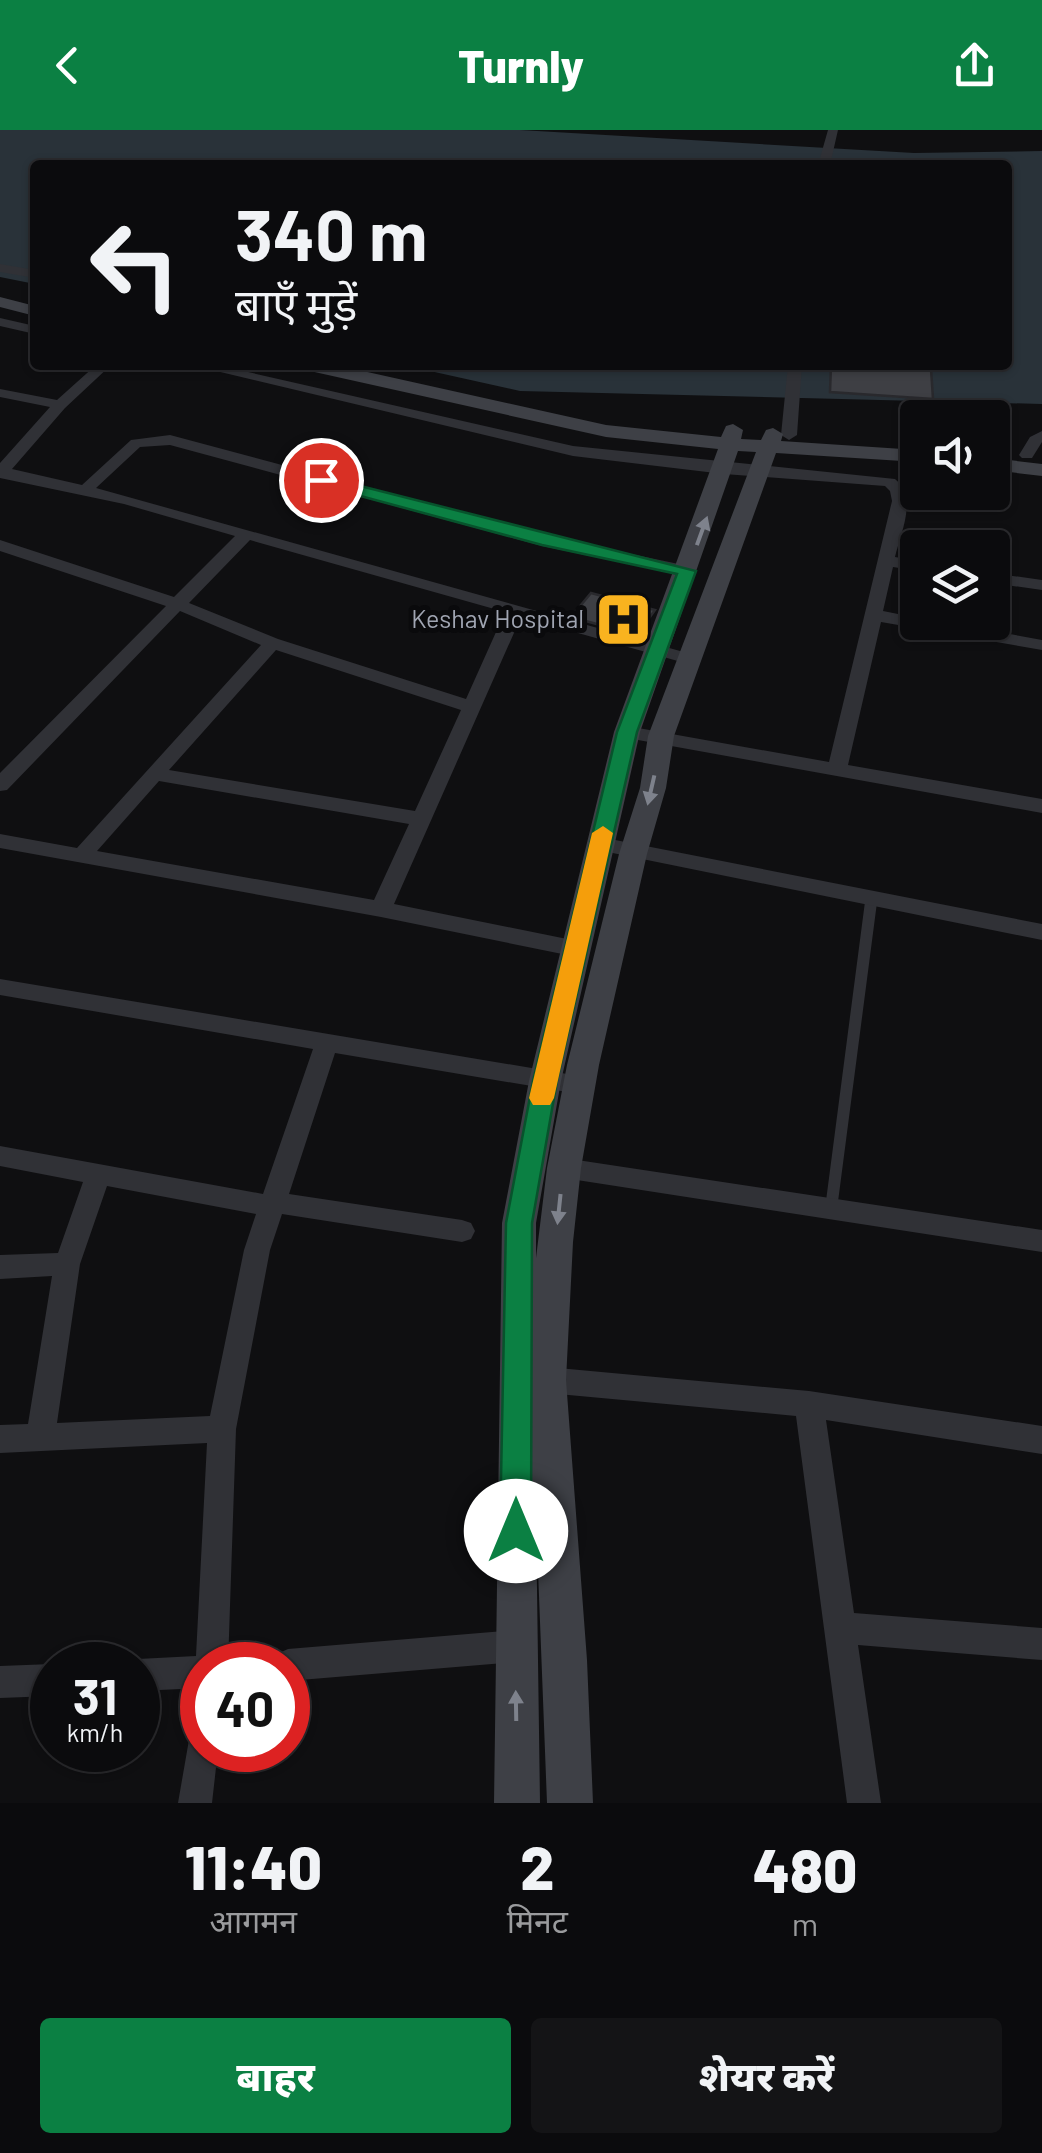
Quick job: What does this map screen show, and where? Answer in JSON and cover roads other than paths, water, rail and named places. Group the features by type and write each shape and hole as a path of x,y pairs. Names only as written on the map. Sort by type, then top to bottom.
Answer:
{"street":[{"path":"825,160 833,130"},
{"path":"0,268 30,273"},
{"path":"0,289 30,295"},
{"path":"0,302 30,310"},
{"path":"0,322 30,329"},
{"path":"98,370 60,405 1,472 85,490 247,534 692,660"},
{"path":"219,370 612,458 728,448 900,444"},
{"path":"332,370 606,431 728,448"},
{"path":"388,370 728,448"},
{"path":"570,1803 566,1660 547,1380 564,1168 632,854 653,788 661,736 692,660 719,574 773,447 794,370"},
{"path":"0,392 60,405"},
{"path":"1037,460 1035,440 1042,436"},
{"path":"85,490 128,448 159,438 548,542 687,571"},
{"path":"773,447 900,455"},
{"path":"773,447 894,485 900,501 837,769"},
{"path":"517,1803 514,1646 519,1223 545,1081 627,732 660,651 728,448"},
{"path":"1010,455 1037,460"},
{"path":"1010,462 1037,460"},
{"path":"0,785 247,534"},
{"path":"0,545 176,604 272,644 472,707"},
{"path":"887,562 900,564"},
{"path":"1010,581 1042,585"},
{"path":"381,908 515,610"},
{"path":"873,615 1042,645"},
{"path":"82,855 272,644"},
{"path":"627,732 1042,806"},
{"path":"155,774 422,818"},
{"path":"0,840 381,908 577,949"},
{"path":"600,844 632,854 1042,932"},
{"path":"0,987 579,1085"},
{"path":"213,1642 222,1429 258,1250 327,1042"},
{"path":"0,1156 270,1206 280,1203 462,1231"},
{"path":"564,1168 1042,1242"},
{"path":"40,1437 67,1264 98,1174"},
{"path":"0,1267 67,1264"},
{"path":"547,1380 809,1404 1042,1440"},
{"path":"809,1404 864,1803"},
{"path":"0,1439 222,1429"},
{"path":"839,1628 1042,1644"},
{"path":"310,1663 514,1646"},
{"path":"0,1682 30,1681"},
{"path":"195,1803 199,1772"}],"lane":[{"path":"831,1209 871,899"}],"place":[{"name":"Keshav Hospital","path":"623,619"}]}
